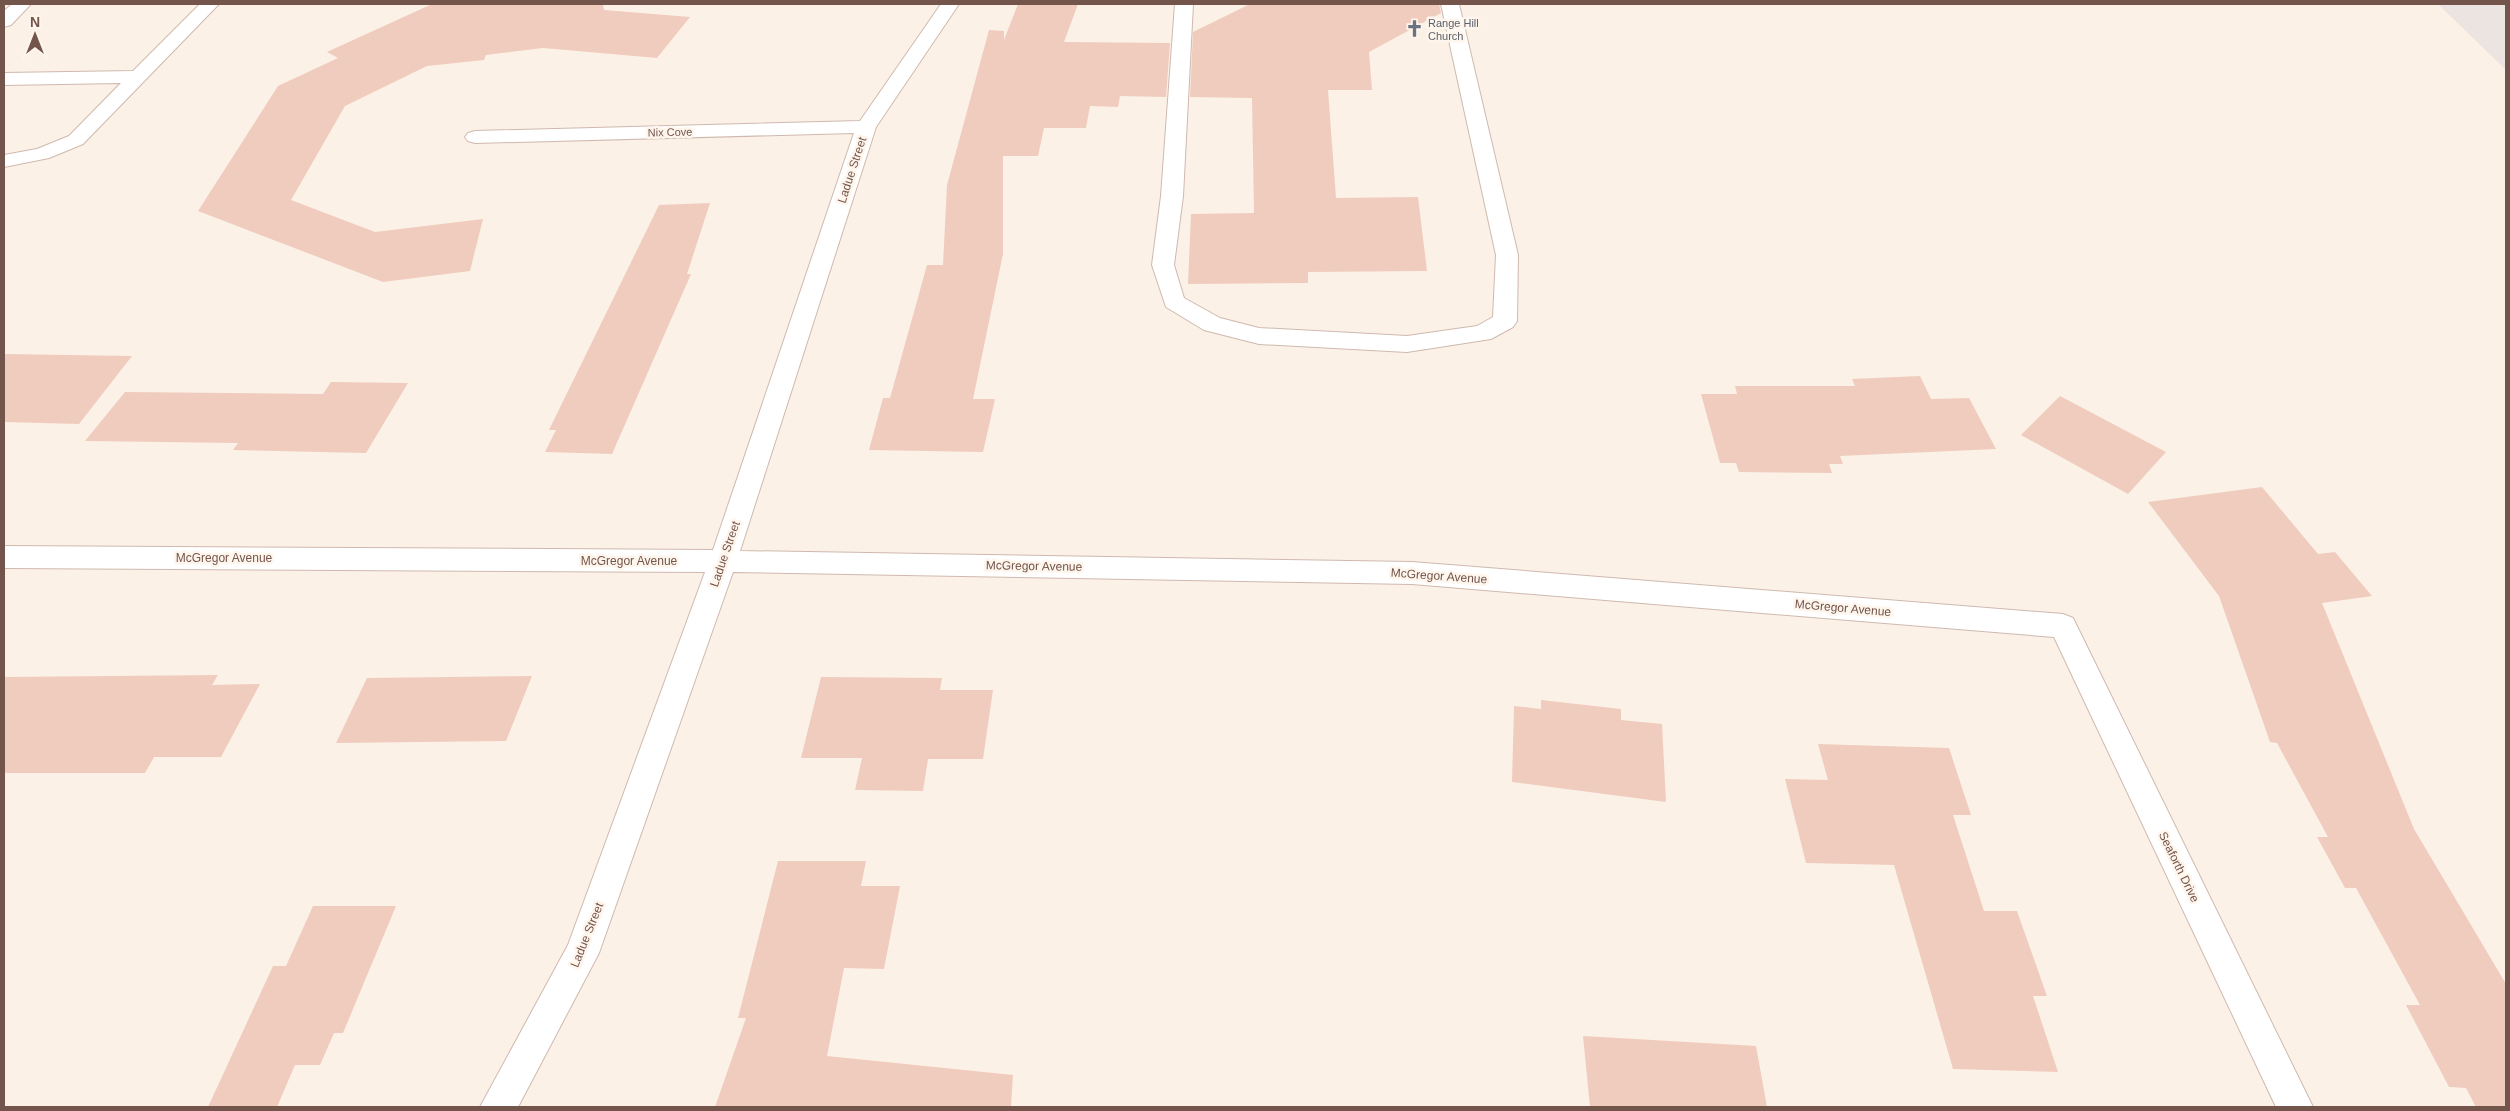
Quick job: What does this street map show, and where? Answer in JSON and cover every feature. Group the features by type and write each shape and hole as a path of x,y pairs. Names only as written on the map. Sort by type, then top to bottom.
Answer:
{"street":[{"path":"4,21 22,4"},
{"path":"4,161 42,154 76,140 210,4"},
{"name":"Ladue Street","path":"498,1107 582,953 723,561 866,127 950,4"},
{"path":"1184,4 1172,196 1163,265 1174,302 1212,324 1259,336 1407,344 1483,333 1505,320 1507,256 1450,4"},
{"path":"4,79 139,77"},
{"name":"Nix Cove","path":"475,137 866,127"},
{"name":"McGregor Avenue","path":"4,557 723,561 1412,572 2063,626"},
{"name":"Seaforth Drive","path":"2063,626 2295,1107"}],"shaded area":[{"path":"2438,4 2506,4 2506,70"}],"building":[{"path":"432,4 603,4 604,10 690,17 657,58 543,48 486,55 484,60 427,66 345,106 291,200 375,232 483,219 470,271 383,282 198,211 278,86 338,58 327,52"},
{"path":"1018,4 1078,4 1064,42 1170,43 1166,97 1120,96 1118,107 1090,106 1086,128 1044,128 1038,156 1003,156 1003,254 973,399 995,399 983,452 869,450 883,398 890,398 927,265 943,265 947,185 989,30 1004,31 1004,40"},
{"path":"1250,4 1439,4 1441,13 1369,52 1372,90 1328,90 1336,198 1418,197 1427,271 1308,272 1308,283 1188,284 1191,214 1254,213 1252,98 1190,97 1193,32"},
{"path":"710,203 687,274 691,274 612,454 545,452 556,430 549,430 659,205"},
{"path":"4,354 132,356 79,424 4,422"},
{"path":"1920,376 1931,399 1969,398 1996,449 1840,456 1843,464 1829,464 1832,473 1739,472 1736,463 1720,463 1701,394 1737,394 1735,386 1855,386 1852,379"},
{"path":"331,382 408,383 366,453 233,450 238,443 85,441 125,392 323,394"},
{"path":"2060,396 2166,452 2128,494 2021,435"},
{"path":"2262,487 2318,554 2335,552 2372,596 2322,603 2414,829 2506,984 2506,1107 2476,1107 2466,1088 2449,1087 2406,1005 2420,1005 2356,888 2345,888 2317,837 2328,837 2277,743 2270,742 2219,596 2148,502"},
{"path":"218,675 212,685 260,684 221,757 154,757 145,773 4,773 4,677"},
{"path":"532,676 506,741 336,743 367,678"},
{"path":"821,677 942,678 940,690 993,690 983,759 928,759 923,791 855,790 862,758 801,758"},
{"path":"1541,700 1621,709 1621,720 1662,724 1666,802 1512,782 1514,706 1541,709"},
{"path":"1818,744 1949,748 1971,815 1953,815 1984,911 2017,911 2047,996 2033,996 2058,1072 1953,1069 1894,865 1806,863 1785,779 1828,780"},
{"path":"778,861 866,861 861,886 900,886 884,969 844,968 827,1056 1013,1075 1011,1107 715,1107 746,1018 738,1018"},
{"path":"313,906 396,906 343,1033 334,1033 320,1065 295,1065 277,1107 208,1107 273,966 286,966"},
{"path":"1583,1036 1756,1046 1767,1107 1590,1107"}],"place":[{"name":"Range Hill Church","path":"1414,29"}]}
